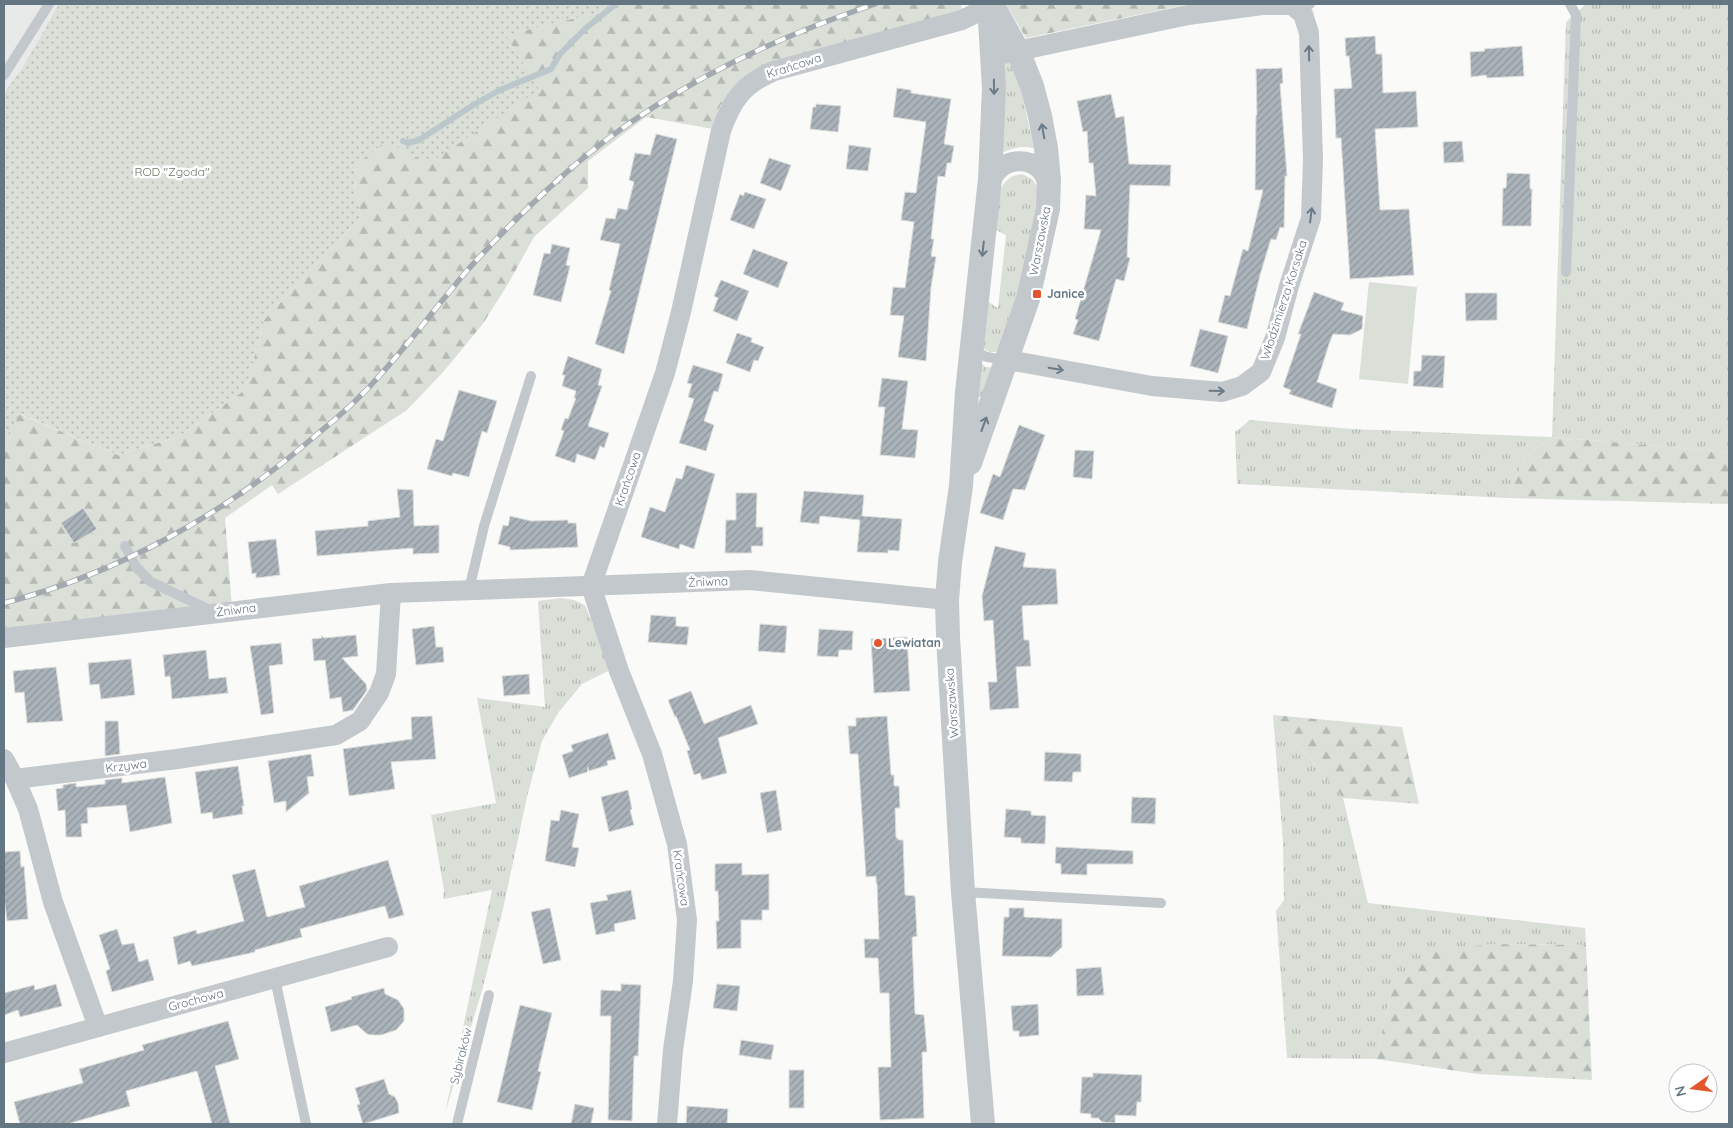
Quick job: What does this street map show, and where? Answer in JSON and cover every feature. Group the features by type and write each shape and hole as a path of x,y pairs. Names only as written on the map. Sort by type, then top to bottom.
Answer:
{"street":[{"name":"Krańcowa","path":"667,1124 673,1050 683,981 687,920 676,844 652,754 619,671 591,586 665,373 721,131 733,103 742,90 774,70 962,20 978,12 985,4"},
{"name":"Warszawska","path":"962,486 1028,299 1048,209 1049,194 1046,148 1032,86 1018,51 991,4"},
{"name":"Warszawska","path":"989,190 993,133 991,4"},
{"name":"Włodzimierza Korsaka","path":"993,56 1188,15 1262,5 1301,4 1309,33 1313,159 1311,218 1289,286 1275,338 1261,372 1242,386 1222,392 1152,386 1008,360"},
{"name":"Warszawska","path":"983,1124 963,892 947,600 950,562 962,486 967,392 990,182 999,169 1012,162 1020,161 1036,166 1042,171 1046,178 1049,194"},
{"name":"Żniwna","path":"4,638 391,593 750,580 947,600"},
{"name":"Krzywa","path":"15,779 177,760 336,735 360,721 379,693 386,674 391,593"},
{"path":"4,759 28,809 53,902 98,1027"},
{"name":"Grochowa","path":"4,1053 388,947"}],"lane":[{"path":"4,76 49,4"},
{"path":"1566,272 1576,14 1570,4"},
{"path":"973,339 979,354 988,358 1008,360"},
{"path":"468,590 484,526 531,376"},
{"path":"125,546 136,567 151,582 216,612"},
{"path":"963,892 1161,903"},
{"path":"274,979 306,1124"},
{"name":"Sybiraków","path":"457,1124 489,995"}],"shaded area":[{"path":"4,4 59,4 24,65 4,93"}],"green space":[{"name":"ROD \"Zgoda\"","path":"59,4 625,4 621,7 506,35 539,90 428,164 386,141 357,164 355,191 361,217 264,320 246,389 180,436 118,455 20,414 4,441 4,93 24,65"},
{"path":"625,4 961,4 962,11 737,85 720,106 713,129 646,117 588,161 588,188 534,237 508,284 482,325 444,371 407,410 278,494 272,485 225,518 233,621 4,647 4,441 19,414 118,455 180,436 246,389 264,320 361,217 355,191 357,164 505,35 620,7"},
{"path":"1006,4 1190,4 1026,38"},
{"path":"1586,4 1729,4 1729,452 1552,437 1566,22"},
{"path":"1009,59 1019,81 1034,148 1018,147 1002,153 1003,63"},
{"path":"1022,174 1032,179 1038,187 1035,233 1002,348 996,352 991,352 981,346 984,299 998,308 1006,235 992,228 996,202 1002,186 1007,180"},
{"path":"1369,282 1417,287 1408,384 1359,379"},
{"path":"978,361 986,367 995,368 983,398 978,397"},
{"path":"1250,420 1352,429 1552,437 1525,456 1508,498 1237,484 1235,432"},
{"path":"1552,437 1729,452 1729,504 1508,498 1525,456"},
{"path":"561,598 574,600 585,605 612,669 582,684 558,713 542,741 527,797 503,909 483,987 445,1113 492,890 443,899 444,890 431,815 496,803 477,698 545,707 538,601"},
{"path":"1273,715 1343,798 1368,903 1585,928 1586,945 1490,944 1392,989 1376,1059 1287,1058 1276,911 1284,900 1283,842"},
{"path":"1273,715 1402,727 1419,804 1343,798"},
{"path":"1490,944 1586,945 1592,1080 1478,1074 1376,1059 1392,989 1436,952"}],"building":[{"path":"1375,36 1376,54 1382,54 1383,93 1416,91 1418,127 1375,129 1380,210 1409,209 1414,275 1350,279 1341,138 1336,138 1334,89 1352,88 1349,56 1346,56 1345,38"},
{"path":"1522,46 1524,76 1487,78 1486,75 1471,77 1470,52"},
{"path":"1282,68 1283,83 1280,84 1287,176 1285,176 1284,228 1280,227 1276,240 1271,239 1247,329 1218,322 1225,295 1230,296 1243,249 1248,251 1263,190 1255,190 1256,69"},
{"path":"897,88 911,90 911,93 951,99 944,144 954,146 951,163 947,163 945,177 938,176 931,239 934,239 931,256 936,257 931,287 926,361 898,357 904,316 890,315 893,287 905,288 914,222 901,220 905,192 916,193 926,122 893,117"},
{"path":"1111,94 1116,118 1124,116 1129,164 1171,165 1170,186 1130,185 1127,257 1130,258 1124,281 1116,279 1099,341 1073,334 1078,320 1075,319 1101,230 1084,229 1086,195 1096,196 1093,163 1089,163 1087,131 1083,132 1077,101"},
{"path":"816,104 841,106 838,132 810,129 813,107 816,107"},
{"path":"656,134 677,139 624,354 595,344 611,291 609,290 620,244 600,240 606,218 615,219 618,208 627,210 634,182 629,180 635,153 650,155"},
{"path":"1462,141 1464,162 1444,163 1443,142"},
{"path":"849,145 871,148 868,171 846,169"},
{"path":"769,158 791,165 781,191 760,183"},
{"path":"1507,173 1530,174 1530,189 1532,189 1531,226 1502,226 1503,188 1506,188"},
{"path":"745,192 766,199 754,229 730,220 740,194 743,196"},
{"path":"552,244 570,248 566,265 570,266 561,302 533,295 544,253 550,254"},
{"path":"753,249 788,262 778,288 743,274"},
{"path":"721,280 749,291 737,321 713,311 718,298 714,296"},
{"path":"1314,292 1344,303 1341,310 1363,316 1362,329 1350,335 1333,334 1329,344 1317,382 1337,389 1332,408 1289,394 1291,390 1283,387 1301,334 1298,334"},
{"path":"1465,293 1497,293 1497,320 1466,321"},
{"path":"1200,329 1228,336 1218,373 1190,366"},
{"path":"737,333 752,338 751,342 764,347 758,361 754,360 750,372 726,363"},
{"path":"1422,355 1445,356 1443,388 1413,386 1414,371 1421,371"},
{"path":"568,356 602,369 598,385 602,386 588,426 609,433 604,448 600,446 595,460 577,454 575,463 555,456 564,431 561,430 565,418 568,419 576,398 574,398 576,391 562,386 565,375 562,375"},
{"path":"693,365 723,374 718,392 714,391 704,421 714,425 706,451 679,443 694,399 688,397 692,384 687,383"},
{"path":"882,378 908,381 902,429 918,430 915,458 880,455 885,407 878,407"},
{"path":"459,390 497,401 487,433 482,431 469,477 453,473 452,476 427,469 436,439 443,441"},
{"path":"1019,425 1045,435 1025,490 1013,489 1003,520 980,513 993,474 1000,477"},
{"path":"1075,450 1094,451 1092,479 1073,477"},
{"path":"686,465 715,474 694,549 680,544 679,549 641,537 650,507 665,512 676,478 682,479"},
{"path":"397,489 413,490 414,526 439,525 439,553 413,554 413,548 317,556 315,531 368,526 368,521 400,517"},
{"path":"804,491 864,495 862,516 902,519 899,551 888,550 888,553 857,552 860,520 820,516 819,524 800,522"},
{"path":"736,493 757,493 756,527 763,527 763,546 751,546 752,553 725,553 726,520 736,520"},
{"path":"83,508 97,529 74,543 61,523"},
{"path":"510,516 531,521 568,520 568,523 576,523 578,547 510,550 510,547 498,544 503,525 508,526"},
{"path":"276,539 280,575 256,578 256,573 252,574 248,542"},
{"path":"995,546 1026,553 1023,567 1056,569 1058,604 1022,606 1024,640 1029,640 1031,666 1016,667 1019,708 990,710 988,682 997,682 993,620 984,621 982,596"},
{"path":"651,615 676,617 676,626 689,627 687,645 648,642"},
{"path":"760,624 787,626 785,653 758,651"},
{"path":"434,626 436,647 443,647 444,662 416,665 412,629"},
{"path":"819,629 853,631 852,650 839,650 838,657 817,656"},
{"path":"321,635 324,638 356,635 358,656 342,658 366,684 367,690 353,710 343,712 341,697 330,699 325,660 314,661 312,639 322,638"},
{"path":"907,637 910,691 874,693 871,639"},
{"path":"281,643 283,664 269,666 274,713 261,715 250,646"},
{"path":"206,650 209,679 226,677 228,693 172,699 170,676 165,677 163,655"},
{"path":"131,659 135,695 101,699 99,684 90,685 88,663"},
{"path":"56,667 63,721 27,723 24,692 15,693 13,671"},
{"path":"529,674 530,694 504,696 502,676"},
{"path":"691,691 704,724 751,705 758,724 718,738 727,773 702,780 700,773 694,775 687,751 690,750 668,700"},
{"path":"432,716 436,759 391,762 395,789 349,796 343,749 412,739 411,717"},
{"path":"887,716 891,775 894,775 894,786 899,786 900,808 895,808 896,838 903,840 905,895 915,896 917,936 912,938 915,1014 924,1015 927,1052 922,1052 924,1118 880,1120 878,1067 891,1067 889,993 880,993 878,958 865,958 864,939 879,939 877,883 876,876 866,877 858,754 850,754 848,726 856,726 856,718"},
{"path":"105,721 118,721 120,754 105,756"},
{"path":"608,733 616,759 607,761 608,765 589,771 588,767 587,772 569,778 562,755 573,751 571,745"},
{"path":"1045,752 1081,754 1081,772 1073,772 1072,782 1044,781"},
{"path":"311,754 314,776 307,777 309,793 286,812 286,801 274,803 268,761"},
{"path":"238,766 244,806 242,806 243,814 213,819 212,812 201,814 195,772"},
{"path":"165,777 172,823 130,832 126,805 87,808 88,823 81,824 82,837 66,837 65,810 58,811 56,789 63,788 63,785 76,783 76,787 105,784 105,780 122,778 122,783"},
{"path":"628,790 634,825 609,832 601,797"},
{"path":"776,790 782,830 767,833 760,793"},
{"path":"1132,797 1156,798 1155,824 1131,823"},
{"path":"1006,809 1031,811 1031,815 1046,816 1045,844 1021,843 1021,838 1004,837"},
{"path":"561,810 579,814 572,847 579,848 575,867 545,861 551,820 559,821"},
{"path":"1056,847 1133,851 1133,864 1087,864 1087,875 1061,874 1061,864 1055,863"},
{"path":"20,851 21,867 24,866 28,919 7,921 4,897 4,852"},
{"path":"388,860 404,915 389,919 385,906 300,929 302,937 255,950 255,952 192,966 190,961 178,965 173,937 196,930 197,934 244,921 232,875 255,869 267,917 305,907 299,886"},
{"path":"742,863 742,875 769,874 769,910 762,910 762,920 741,920 741,948 717,949 716,921 719,921 718,891 715,891 715,864"},
{"path":"631,890 636,919 614,924 615,931 596,935 590,903 608,900 606,895"},
{"path":"550,908 561,960 543,964 531,912"},
{"path":"1009,908 1024,908 1024,917 1062,919 1062,947 1051,957 1002,956 1004,917 1009,917"},
{"path":"117,929 122,945 134,943 139,962 148,959 154,980 112,992 106,971 110,969 99,935"},
{"path":"1101,967 1104,995 1077,996 1076,969"},
{"path":"56,984 62,1006 20,1017 18,1010 4,1015 4,993 34,985 35,990"},
{"path":"621,984 641,985 638,1056 634,1056 632,1121 608,1120 611,1016 600,1016 601,990 621,991"},
{"path":"717,984 740,986 737,1011 713,1008"},
{"path":"384,988 385,994 398,1000 404,1009 404,1021 396,1030 381,1035 373,1035 367,1034 357,1025 331,1032 325,1007 352,999 351,997"},
{"path":"1038,1004 1039,1035 1019,1037 1019,1031 1013,1031 1011,1006"},
{"path":"520,1005 552,1013 538,1071 541,1072 532,1110 497,1102"},
{"path":"228,1021 239,1059 215,1066 230,1124 212,1124 197,1071 126,1091 130,1106 67,1124 20,1124 14,1102 83,1083 79,1069 144,1050 142,1045"},
{"path":"741,1040 774,1045 771,1060 739,1055"},
{"path":"789,1070 804,1070 804,1108 789,1108"},
{"path":"1093,1073 1142,1075 1141,1102 1137,1102 1136,1116 1115,1115 1115,1123 1102,1122 1098,1118 1091,1118 1091,1114 1080,1113 1082,1077 1093,1077"},
{"path":"384,1079 389,1094 395,1097 398,1103 399,1113 363,1124 357,1105 360,1104 355,1088"},
{"path":"575,1104 594,1108 591,1124 571,1124"},
{"path":"687,1106 728,1109 727,1124 686,1124"}],"waterway":[{"path":"403,141 408,143 419,140 500,90 551,69 560,54 586,28 616,4"}],"railway":[{"path":"4,603 47,590 129,558 169,538 245,491 281,464 358,398 393,361 465,273 488,248 548,189 595,149 669,97 749,54 833,19 875,4"}],"place":[{"name":"Janice","path":"1037,294"},
{"name":"Lewiatan","path":"878,643"}]}
